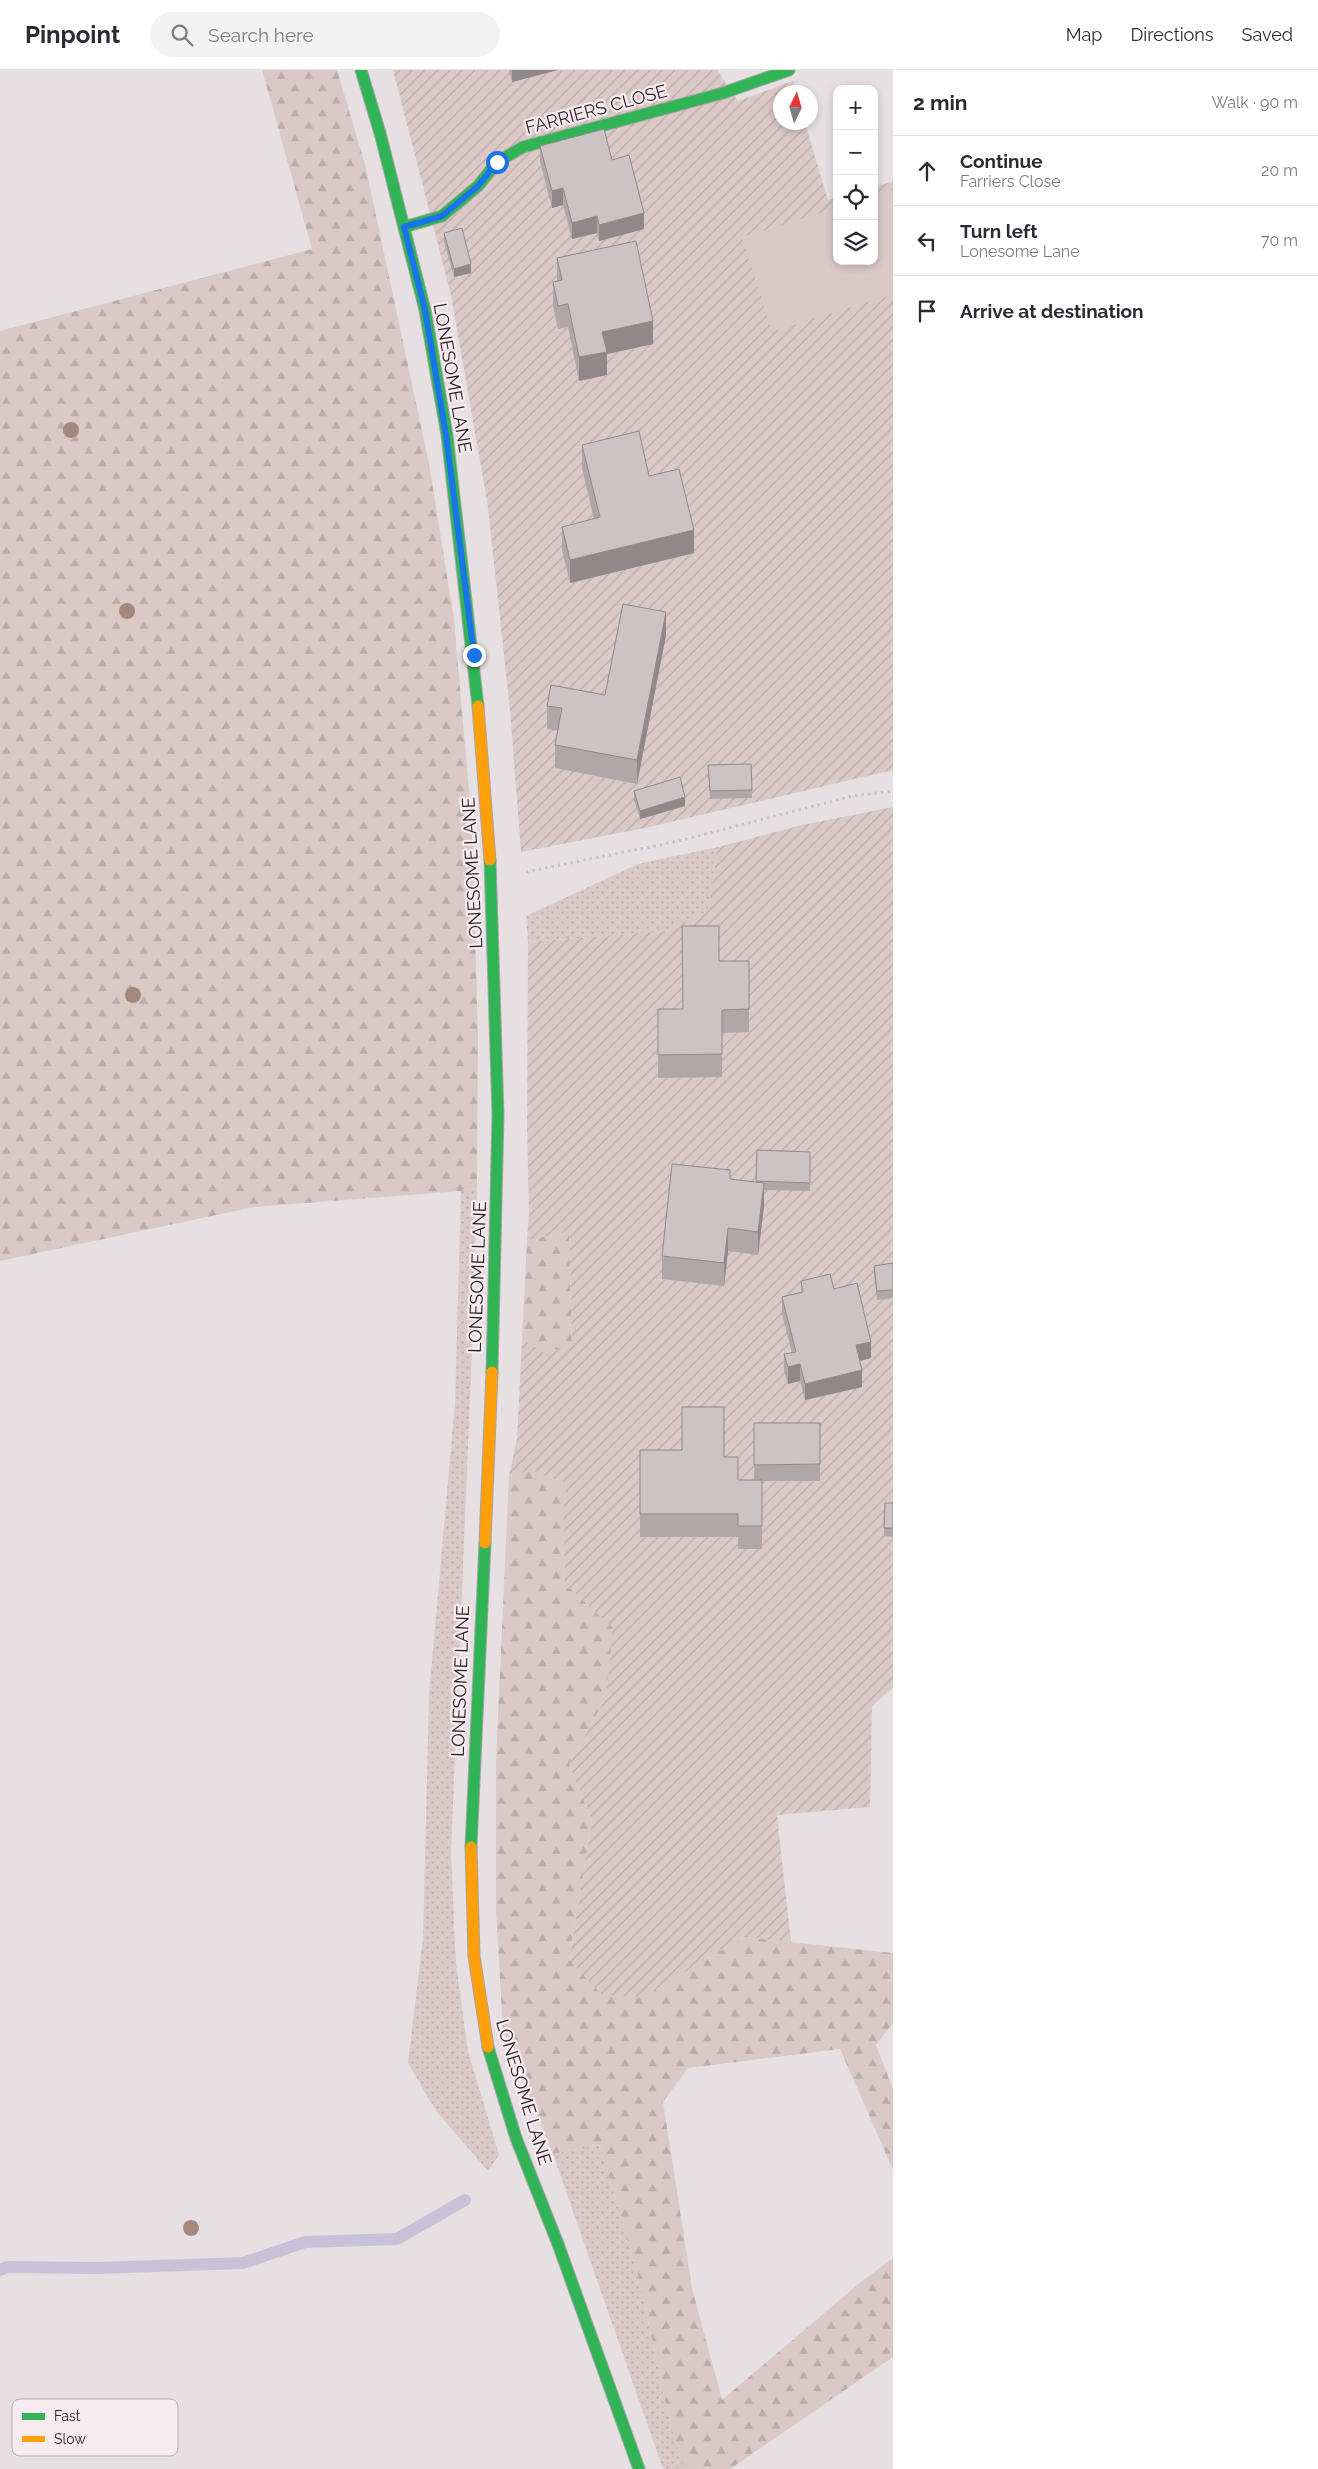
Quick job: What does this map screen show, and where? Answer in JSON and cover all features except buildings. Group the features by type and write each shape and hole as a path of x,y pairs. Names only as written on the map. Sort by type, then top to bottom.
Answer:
{"street":[{"name":"LONESOME LANE","path":"361,70 380,133 425,310 446,435 474,655 492,879 498,1115 497,1199 492,1377 471,1845 474,1956 487,2043 516,2138 561,2254 639,2469"},
{"name":"FARRIERS CLOSE","path":"404,227 442,216 478,186 497,162 523,147 723,93 789,70"}],"path":[{"path":"492,879 679,841 852,796 893,791"}],"green space":[{"path":"262,70 337,70 365,164 429,464 454,619 472,825 478,1037 477,1188 461,1191 254,1207 0,1261 0,331 312,249"},
{"path":"393,70 717,70 738,101 773,88 773,130 807,130 828,200 833,198 833,265 878,265 878,186 893,181 893,770 645,828 521,852 510,711 488,507 451,295"},
{"path":"793,81 794,85 782,85"},
{"path":"893,190 893,294 772,332 742,237 833,209 833,265 878,265 878,195"},
{"path":"893,807 893,1688 872,1706 870,1807 777,1815 791,1942 744,1937 641,1998 601,1994 569,1960 592,1821 569,1764 606,1698 613,1628 565,1584 563,1514 567,1484 531,1471 509,1476 517,1439 522,1339 545,1353 572,1344 569,1232 527,1240 529,1213 527,1128 528,942 666,931 708,911 718,847 802,825"},
{"path":"718,847 708,911 666,931 528,942 526,916 638,864"},
{"path":"477,1188 451,1853 456,1964 468,2051 499,2155 488,2171 436,2111 408,2063 423,1938 429,1695 455,1403 461,1191"},
{"path":"569,1232 572,1345 545,1353 522,1339 527,1240"},
{"path":"531,1471 567,1484 563,1514 565,1584 614,1628 606,1698 569,1764 592,1821 569,1960 641,1998 744,1937 893,1953 893,2023 876,2045 893,2089 893,2170 840,2049 688,2068 663,2102 692,2288 722,2400 862,2281 893,2258 893,2357 730,2469 684,2469 668,2415 640,2283 600,2145 553,2154 503,2030 496,1911 496,1759 509,1476"},
{"path":"600,2145 640,2283 668,2415 684,2469 663,2469 553,2154"}],"waterway":[{"path":"0,2270 7,2267 98,2268 243,2263 305,2242 397,2239 465,2200"}],"traffic: fast":[{"path":"361,70 380,133 425,310 447,435 478,706"},
{"path":"404,227 442,216 478,186 497,162 523,147 723,93 789,70"},
{"path":"490,860 498,1115 492,1372"},
{"path":"471,1847 485,1543"},
{"path":"488,2047 516,2138 558,2244 639,2469"}],"traffic: slow":[{"path":"478,706 490,860"},
{"path":"485,1543 492,1372"},
{"path":"471,1847 474,1956 488,2047"}],"route":[{"path":"474,655 446,435 425,310 404,227 442,216 478,186 497,162"}]}
